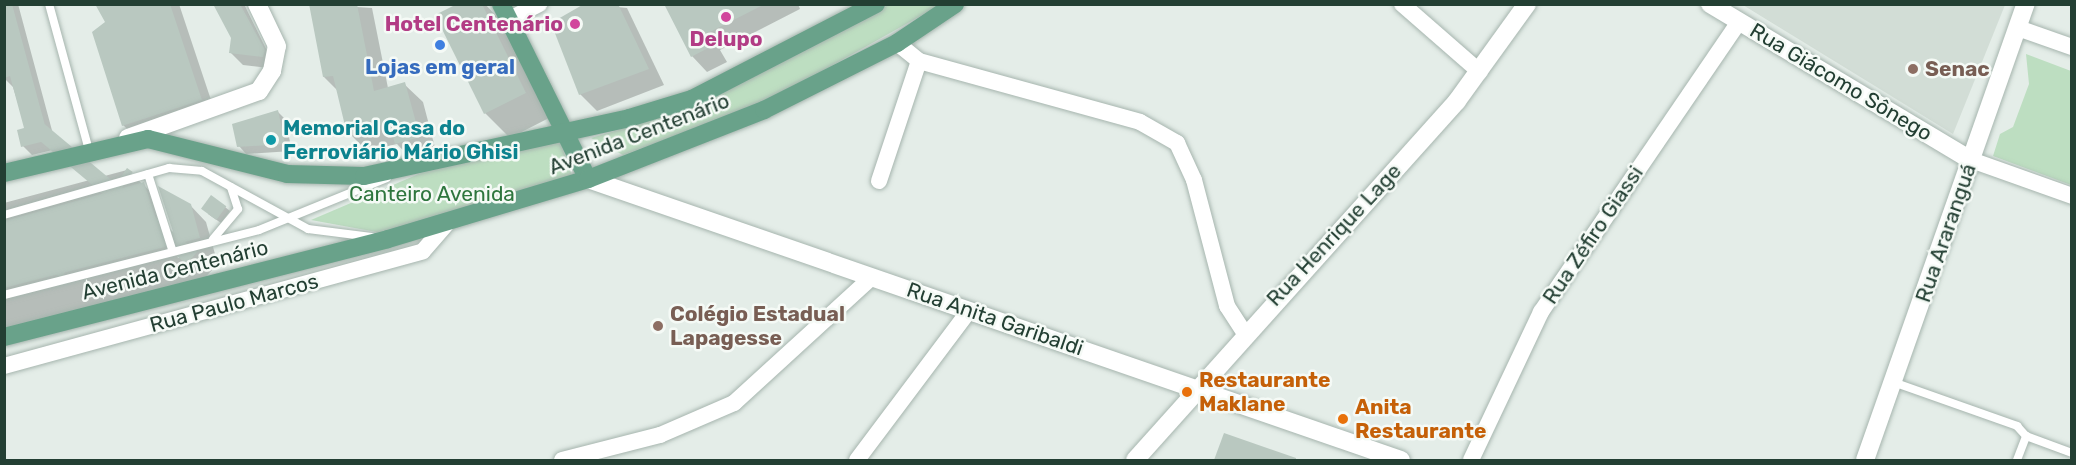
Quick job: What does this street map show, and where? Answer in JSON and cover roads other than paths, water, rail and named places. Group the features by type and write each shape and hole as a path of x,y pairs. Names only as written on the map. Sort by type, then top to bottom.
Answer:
{"main road":[{"path":"111,144 260,92 272,71 277,46 257,4"},
{"name":"Avenida Centenário","path":"4,172 111,144 170,141 312,178 363,176 566,132 692,99 876,4"},
{"name":"Avenida Centenário","path":"4,337 388,239 588,178 764,110 897,43 955,4"},
{"name":"Rua Henrique Lage","path":"1135,460 1199,390 1244,332 1480,72 1527,4"},
{"name":"Rua Giácomo Sônego","path":"1710,4 1971,160"},
{"name":"Rua Araranguá","path":"1865,460 2026,4"},
{"path":"504,12 588,178"},
{"name":"Rua Anita Garibaldi","path":"588,178 1401,460"}],"street":[{"path":"504,12 539,4"},
{"path":"1402,4 1480,72"},
{"name":"Rua Zéfiro Giassi","path":"1471,460 1541,312 1739,22"},
{"path":"2018,28 2072,46"},
{"path":"897,43 919,61 1140,122 1177,143 1194,180 1227,306 1244,332"},
{"path":"879,180 919,61"},
{"path":"1971,160 2072,196"},
{"name":"Rua Paulo Marcos","path":"4,366 423,251 450,220"},
{"path":"562,460 660,435 734,403 872,277"},
{"path":"857,460 969,310"}],"lane":[{"path":"49,4 89,150"},
{"path":"4,295 172,249 287,221 429,163"},
{"path":"4,215 169,168 202,171 287,221 329,234 388,239"},
{"path":"148,174 172,249"},
{"path":"213,239 238,209 231,187"},
{"path":"1893,381 2017,426 2026,436 2072,453"},
{"path":"2017,460 2026,436"}],"place":[{"name":"Delupo","path":"726,17"},
{"name":"Hotel Centenário","path":"575,24"},
{"name":"Lojas em geral","path":"440,45"},
{"name":"Senac","path":"1913,69"},
{"name":"Memorial Casa do Ferroviário Mário Ghisi","path":"271,140"},
{"name":"Colégio Estadual Lapagesse","path":"658,326"},
{"name":"Restaurante Maklane","path":"1187,392"},
{"name":"Anita Restaurante","path":"1343,419"}],"park label":[{"name":"Canteiro Avenida","path":"432,194"}]}
